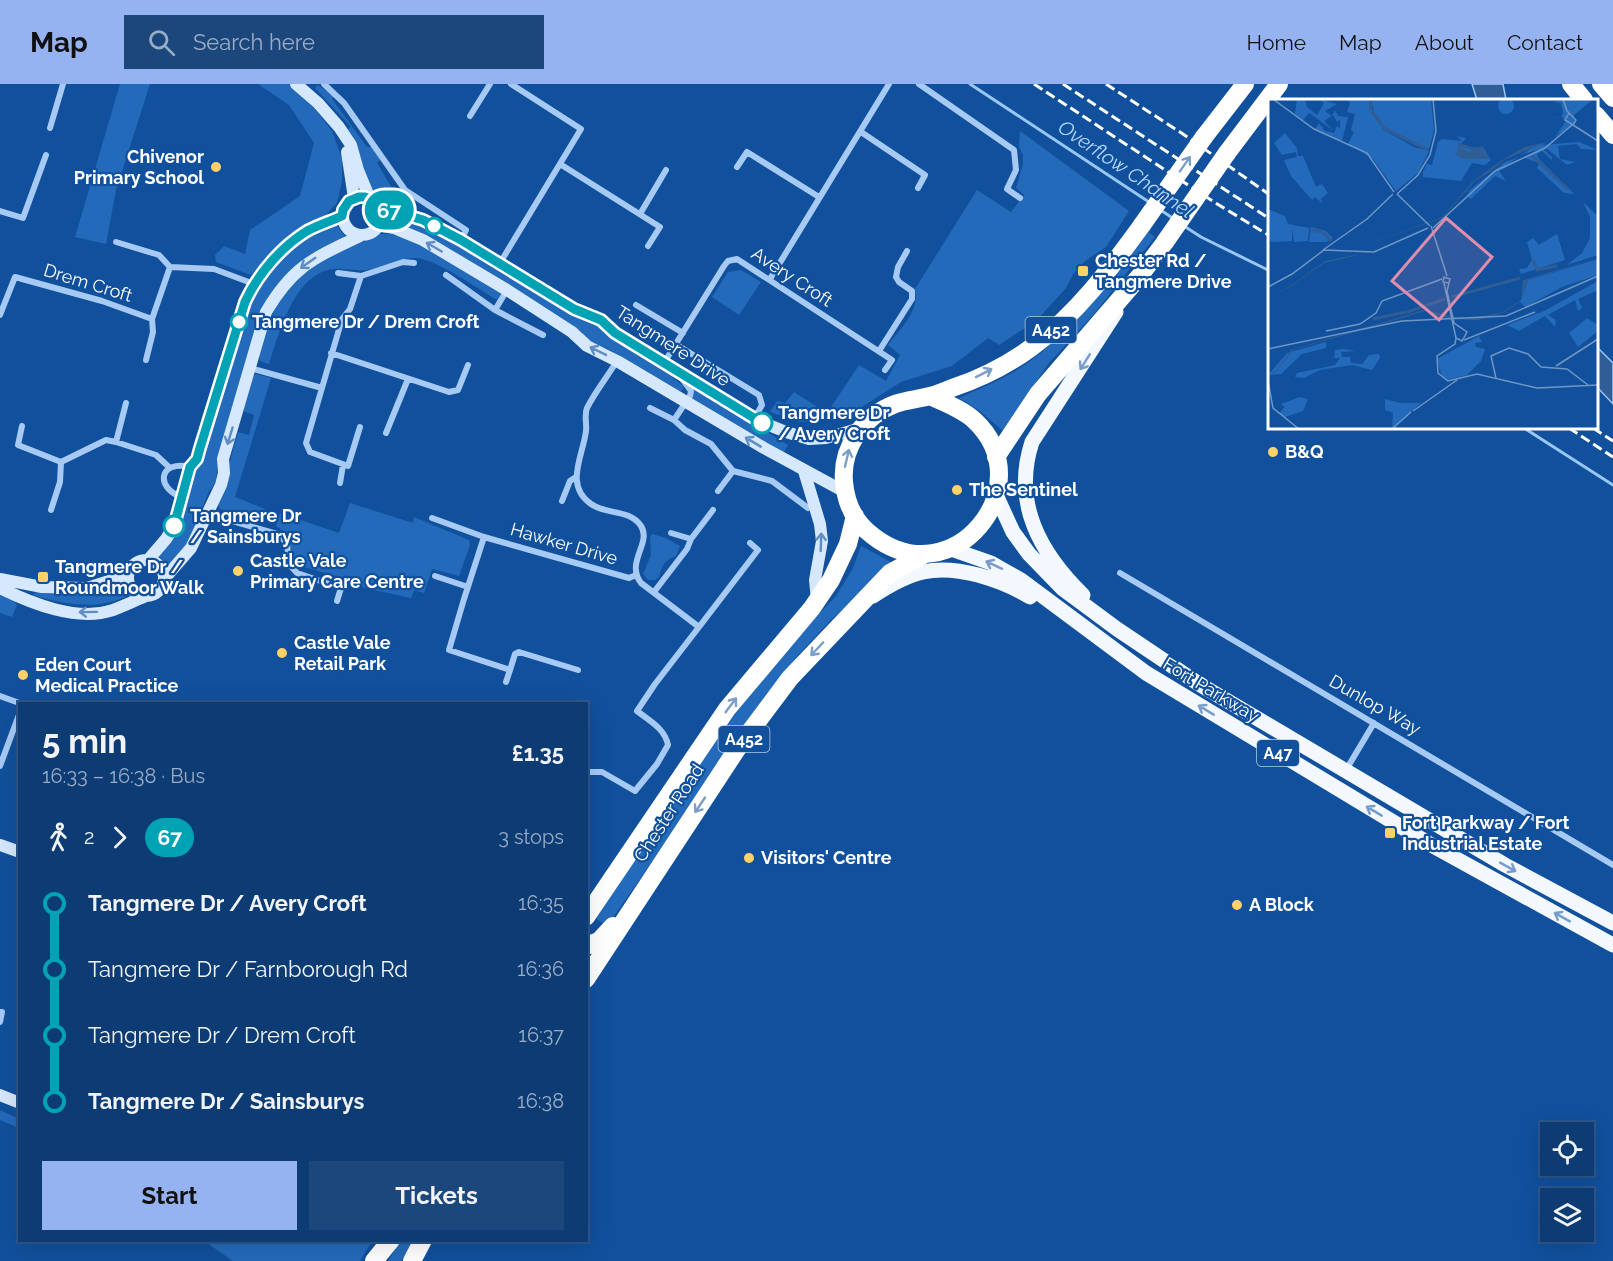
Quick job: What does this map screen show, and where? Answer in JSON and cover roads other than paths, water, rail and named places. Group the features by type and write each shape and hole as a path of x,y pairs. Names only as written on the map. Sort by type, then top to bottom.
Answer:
{"highway":[{"name":"A452","path":"930,396 962,385 1032,347 1069,314 1105,276 1204,137 1245,84"},
{"name":"A452","path":"996,457 1038,394 1139,277 1279,84"},
{"path":"1571,84 1583,99"},
{"path":"1601,84 1613,98"},
{"path":"1598,117 1613,135"},
{"path":"930,396 957,408 974,421 987,437 996,457 998,476 992,508 979,528 951,549 924,554 904,552 884,545 862,527 846,502 844,475 851,442 861,428 877,414 894,404 930,396"},
{"name":"Chester Road","path":"588,914 727,709 817,600 840,564 855,516"},
{"name":"Chester Road","path":"588,976 737,749 790,678 890,573 924,554"},
{"name":"A452","path":"588,945 599,941 613,926 636,890 660,866"},
{"path":"374,1261 391,1242"},
{"path":"384,1261 392,1242"}],"main road":[{"path":"1117,629 1077,590 1048,553 1029,515 1024,489 1026,459 1032,442 1139,277"},
{"name":"Fort Parkway","path":"996,495 1012,532 1029,554 1063,589 1117,629 1199,684 1505,865 1613,923"},
{"name":"Fort Parkway","path":"951,549 991,563 1021,580 1132,665 1433,846 1613,945"},
{"path":"856,607 883,589 911,575 932,569 955,569 1016,588 1132,665"}],"street":[{"path":"50,128 63,84"},
{"path":"324,84 345,103 405,190 466,230 461,240"},
{"path":"470,116 490,84"},
{"path":"500,263 581,129 511,84"},
{"path":"770,279 889,84"},
{"path":"919,84 1014,150 1016,170 1007,189 1020,198"},
{"path":"0,588 56,609 75,612 113,610 158,592 165,578 191,548 221,485 224,473 223,459 266,312 289,279 314,258 360,236 371,234 379,225 381,212 358,170 351,145 339,127 303,86"},
{"path":"339,127 347,154 354,198"},
{"path":"861,132 925,174 918,188"},
{"path":"737,167 747,152 819,197"},
{"path":"0,211 23,218 46,155"},
{"path":"560,164 660,227 648,246"},
{"path":"640,214 666,170"},
{"path":"360,236 352,234 347,229 342,216 345,205 359,197 374,202"},
{"name":"Tangmere Drive","path":"374,202 423,220 461,240 574,309 601,320 615,333 754,418 809,439 826,438 861,428"},
{"path":"148,560 174,526 190,467 197,459 245,302 254,284 282,251 307,231 342,216"},
{"path":"379,225 394,228 423,240 507,290 572,332 587,345 617,360 804,471 845,492"},
{"path":"117,242 159,255 170,267 214,269 254,284"},
{"path":"885,370 892,360 879,351 912,299 912,291 896,277 898,267 907,251"},
{"name":"Avery Croft","path":"664,363 728,261 737,259 879,351"},
{"path":"338,273 361,276 403,262 414,263"},
{"name":"Drem Croft","path":"146,360 153,332 152,319 170,267"},
{"path":"446,274 495,310 543,334"},
{"path":"360,427 348,466 310,452 306,443 342,319 350,309 361,276"},
{"name":"Drem Croft","path":"0,315 15,277 102,301 152,319"},
{"path":"495,310 507,290"},
{"path":"636,305 683,333"},
{"path":"677,345 759,395 762,405 754,418"},
{"path":"331,353 449,392 458,390 468,365"},
{"path":"562,501 570,482 576,477 586,432 586,411 617,360"},
{"path":"664,363 691,391 674,420"},
{"path":"250,368 322,388"},
{"path":"386,433 408,379"},
{"path":"116,441 126,404"},
{"path":"650,408 674,420 685,430 711,444 733,471 772,481 808,508"},
{"path":"22,426 18,444 61,462 106,440 116,441 156,455 170,468"},
{"path":"51,510 60,482 61,462"},
{"path":"182,497 170,491 165,484 165,475 170,468 179,465 190,467"},
{"path":"340,483 342,465"},
{"path":"718,490 733,471"},
{"path":"804,471 820,524 822,541 815,580 817,600"},
{"name":"Hawker Drive","path":"576,477 579,488 592,505 633,517 639,524 644,538 635,568 636,576 699,627"},
{"path":"652,591 687,549 691,539 713,510"},
{"path":"208,514 277,534 287,543 289,564 297,573 341,588 337,601"},
{"name":"Hawker Drive","path":"432,518 484,537 629,579 636,576"},
{"path":"671,533 691,539"},
{"name":"Hawker Drive","path":"484,537 449,650 510,670"},
{"path":"588,772 602,772 635,791 644,782 668,745 667,738 658,727 637,711 655,684 758,550 750,543"},
{"path":"144,597 133,592 128,581 130,570 137,562 148,560 158,564 165,578"},
{"name":"Dunlop Way","path":"1120,573 1613,865"},
{"path":"0,579 42,587 87,588 128,575"},
{"path":"435,576 468,587"},
{"path":"506,682 515,654 519,652 578,670"},
{"path":"0,696 18,703"},
{"path":"0,766 18,717"},
{"path":"1346,771 1374,723"},
{"path":"0,845 18,851"},
{"path":"0,1012 3,1012 0,1022"},
{"path":"0,1095 18,1102"}],"waterway":[{"name":"Overflow Channel","path":"970,84 1149,202"},
{"name":"Overflow Channel","path":"1159,209 1174,219"},
{"name":"Overflow Channel","path":"1184,226 1201,237 1268,270"},
{"name":"Overflow Channel","path":"1526,429 1613,485"}],"railway":[{"path":"1034,84 1268,235"},
{"path":"1063,84 1268,218"},
{"path":"1106,84 1268,194"},
{"path":"1571,429 1613,457"},
{"path":"1595,429 1613,441"}],"place":[{"name":"Chivenor Primary School","path":"216,167"},
{"name":"Chester Rd / Tangmere Drive","path":"1083,271"},
{"name":"Tangmere Dr / Drem Croft","path":"239,322"},
{"name":"Tangmere Dr / Avery Croft","path":"762,423"},
{"name":"B&Q","path":"1273,452"},
{"name":"The Sentinel","path":"957,490"},
{"name":"Tangmere Dr / Sainsburys","path":"174,526"},
{"name":"Castle Vale Primary Care Centre","path":"238,571"},
{"name":"Tangmere Dr / Roundmoor Walk","path":"43,577"},
{"name":"Castle Vale Retail Park","path":"282,653"},
{"name":"Eden Court Medical Practice","path":"23,675"},
{"name":"Fort Parkway / Fort Industrial Estate","path":"1390,833"},
{"name":"Visitors' Centre","path":"749,858"},
{"name":"A Block","path":"1237,905"}]}
